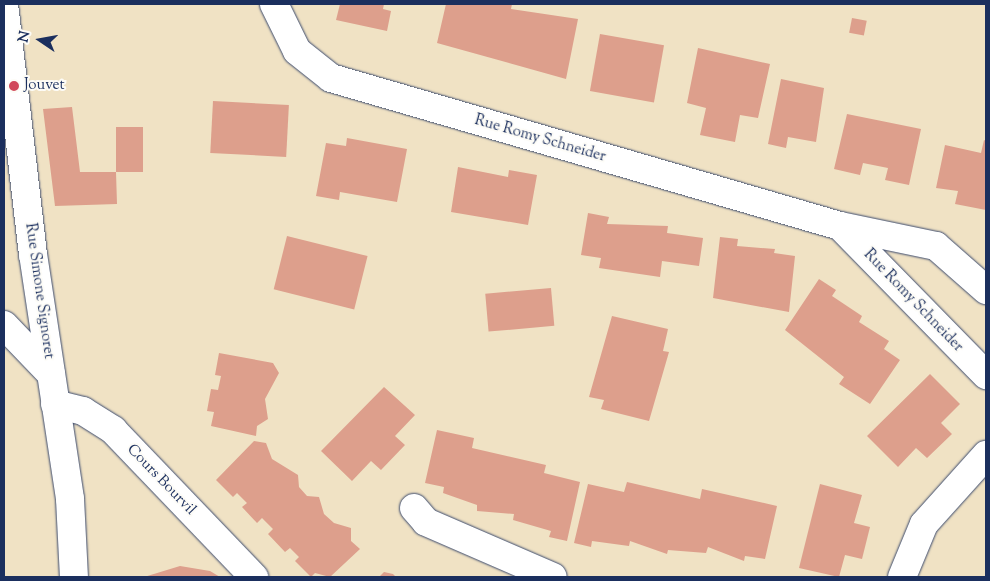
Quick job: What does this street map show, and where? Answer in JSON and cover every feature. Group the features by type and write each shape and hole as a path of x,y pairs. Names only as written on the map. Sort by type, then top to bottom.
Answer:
{"street":[{"name":"Rue Simone Signoret","path":"4,4 51,374 70,499 74,577"},
{"name":"Rue Romy Schneider","path":"274,4 297,51 332,78 840,226 936,246 986,290"},
{"name":"Rue Romy Schneider","path":"840,226 986,375"},
{"path":"4,325 51,374"},
{"name":"Cours Bourvil","path":"55,404 83,411 113,430 254,577"},
{"path":"902,577 924,524 986,455"},
{"path":"414,508 426,522 553,577"}],"building":[{"path":"340,4 384,4 383,9 391,11 387,31 336,20"},
{"path":"446,4 512,4 511,9 578,19 566,79 437,43"},
{"path":"852,18 867,21 864,36 849,33"},
{"path":"600,34 664,45 654,102 590,91"},
{"path":"698,48 770,64 758,118 740,115 735,142 700,135 706,108 687,103"},
{"path":"781,79 824,88 816,142 788,137 786,148 768,144"},
{"path":"213,101 289,105 286,157 210,153"},
{"path":"72,107 80,172 116,172 117,204 55,206 43,109"},
{"path":"847,114 921,129 909,185 885,180 888,168 863,163 860,175 834,169"},
{"path":"116,127 143,127 143,172 116,172"},
{"path":"347,138 407,149 397,202 340,192 339,200 316,196 326,143 346,146"},
{"path":"984,140 986,141 986,210 955,204 958,191 936,188 945,145 981,153"},
{"path":"458,167 508,177 509,170 537,175 528,225 451,212"},
{"path":"588,213 609,217 607,224 668,226 667,233 703,238 699,266 662,261 660,277 599,268 601,258 581,255"},
{"path":"287,236 368,256 354,309 274,289"},
{"path":"720,237 738,239 737,246 775,249 774,253 795,256 789,312 713,298"},
{"path":"819,279 836,290 832,296 862,316 859,322 889,341 884,349 900,360 870,404 839,384 844,377 785,330"},
{"path":"551,288 554,326 489,332 485,294"},
{"path":"612,316 668,329 663,351 669,352 649,421 601,409 604,400 589,397"},
{"path":"219,353 273,363 279,373 265,399 268,419 257,426 256,436 211,426 214,412 207,411 211,389 218,390 221,376 215,375"},
{"path":"930,374 960,404 941,423 952,434 927,458 916,448 898,467 867,436"},
{"path":"384,387 415,415 395,436 405,445 381,470 371,461 352,481 321,451"},
{"path":"437,430 474,438 472,448 546,465 544,473 580,482 567,541 549,537 551,531 513,520 514,514 477,511 477,505 443,493 444,487 425,483"},
{"path":"254,441 266,443 272,459 298,475 299,487 307,496 319,497 324,514 334,523 351,528 351,541 360,549 330,577 315,573 311,577 295,561 299,557 290,548 285,552 268,534 273,529 262,518 257,523 242,507 247,503 237,493 233,497 216,480"},
{"path":"627,482 700,499 702,489 777,506 765,559 745,556 744,561 708,547 706,553 668,550 667,554 630,541 629,546 592,541 591,547 574,543 588,484 624,492"},
{"path":"820,484 862,495 854,523 870,527 862,559 845,555 839,577 799,568"},
{"path":"180,566 210,571 220,577 144,577"},
{"path":"384,572 393,574 396,577 379,577"}],"place":[{"name":"Jouvet","path":"14,86"}]}
